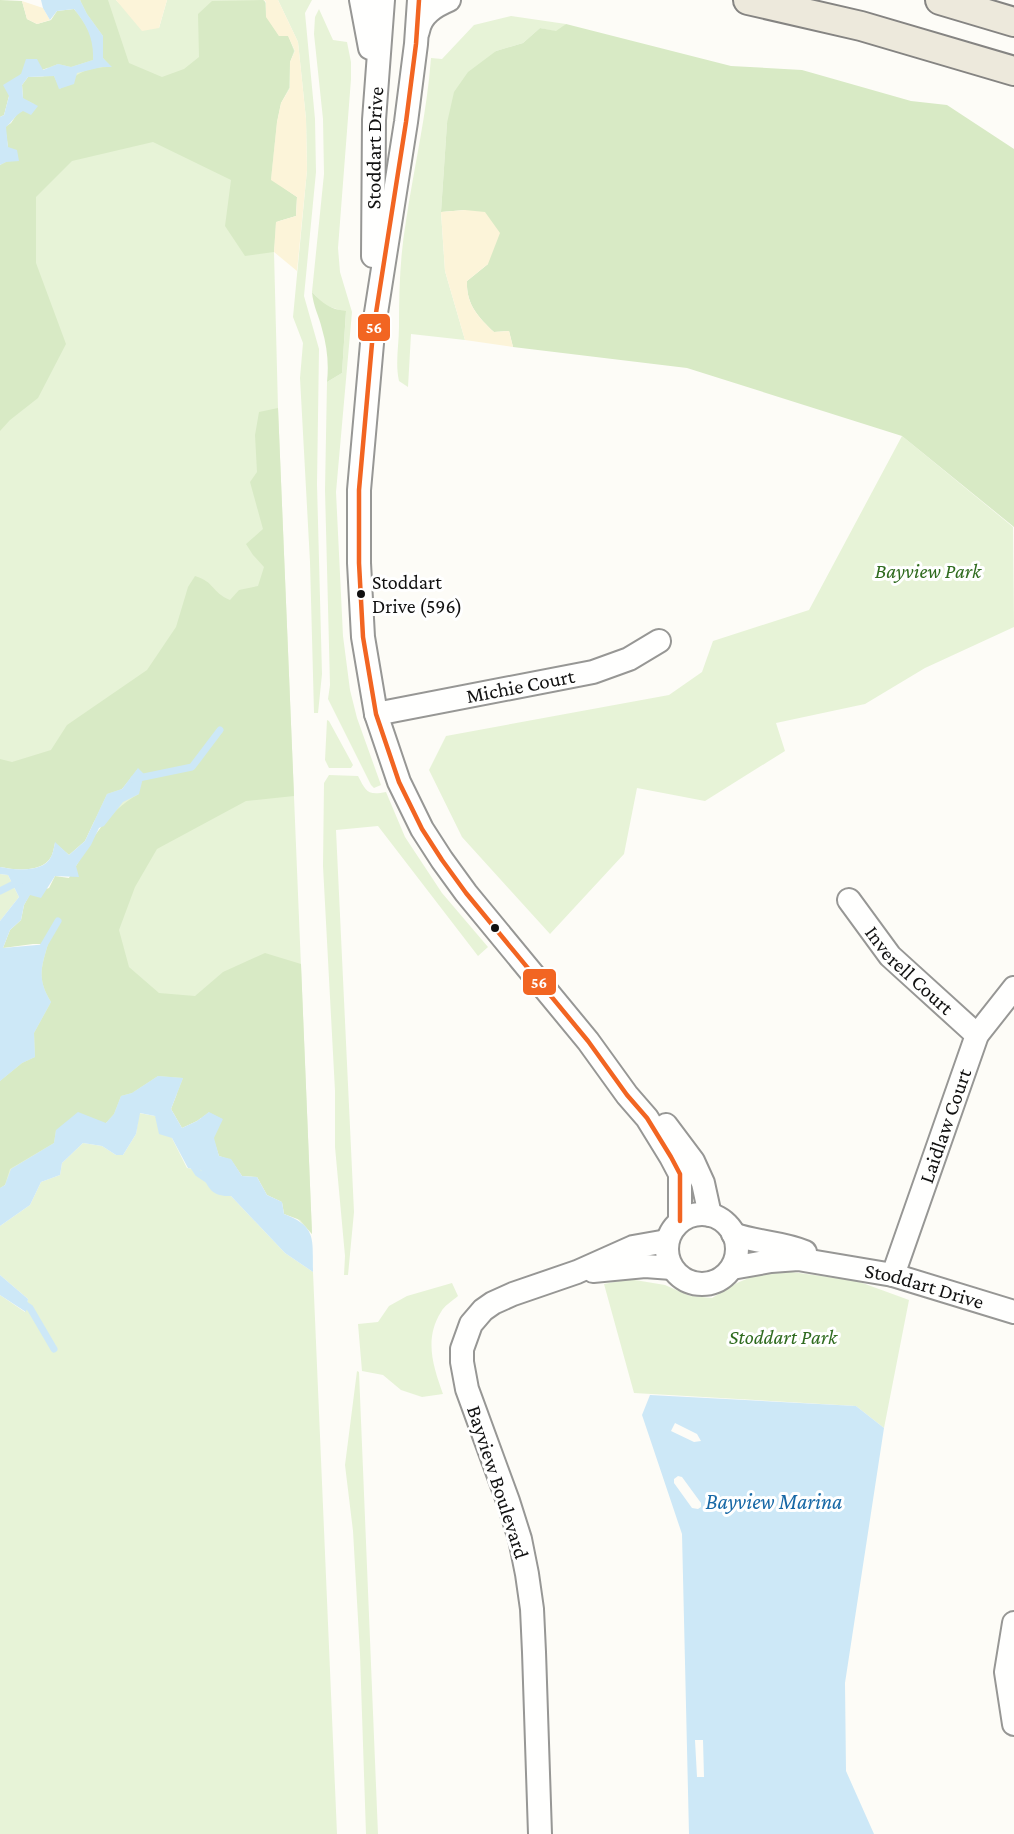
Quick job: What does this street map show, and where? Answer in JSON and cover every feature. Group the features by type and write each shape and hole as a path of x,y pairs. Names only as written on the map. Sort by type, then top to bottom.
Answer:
{"main road":[{"path":"748,0 861,26 1014,71"},
{"path":"940,0 1014,22"}],"street":[{"path":"361,0 375,85"},
{"name":"Stoddart Drive","path":"373,332 375,85 383,0"},
{"name":"Stoddart Drive","path":"419,0 416,44 373,332 359,490 359,562 363,637 376,714 399,782 422,829 441,860 588,1041 627,1095 647,1118 680,1174 680,1221"},
{"path":"416,44 419,25 424,16 449,0"},
{"name":"Michie Court","path":"376,714 593,672 629,659 659,641"},
{"name":"Inverell Court","path":"849,900 890,956 977,1035"},
{"name":"Laidlaw Court","path":"893,1275 977,1035 1014,988"},
{"name":"Stoddart Drive","path":"627,1095 655,1112 693,1161 704,1183 710,1215"},
{"path":"710,1215 724,1222 734,1234 737,1245 736,1257 732,1268 722,1278 709,1284 695,1284 681,1278 672,1268 667,1255 668,1241 680,1221 689,1216 710,1215"},
{"name":"Stoddart Drive","path":"734,1234 747,1239 795,1248 834,1265"},
{"name":"Bayview Boulevard","path":"540,1834 532,1609 527,1574 520,1539 508,1501 467,1389 462,1349 471,1324 483,1310 513,1294 577,1272 633,1247 668,1241"},
{"name":"Stoddart Drive","path":"732,1268 798,1259 893,1275 1014,1312"},
{"name":"Bayview Boulevard","path":"577,1272 645,1266 672,1268"},
{"path":"1014,1623 1006,1672 1014,1724"}],"green space":[{"path":"0,0 22,1 27,19 37,24 51,20 57,11 74,9 90,33 93,60 71,67 58,64 21,74 9,96 4,115 0,117"},
{"path":"80,0 108,0 129,63 162,77 184,69 199,57 198,14 212,1 263,0 265,2 266,16 279,36 288,35 294,51 290,62 289,88 281,103 277,122 271,179 297,197 296,216 276,222 274,252 245,256 225,226 231,180 153,142 72,161 36,197 36,263 66,344 38,398 0,431 0,165 6,162 8,147 5,127 17,114 34,104 23,99 22,85 28,77 54,76 60,89 82,72 111,67 103,58 103,36"},
{"path":"81,0 116,0 159,28 167,0 264,0 288,36 295,51 290,62 290,88 281,103 277,122 276,147 282,186 274,252 278,408 312,1234 178,1094 55,1143 0,1189 0,1081 69,878 138,769 96,820 0,868 0,166"},
{"path":"278,0 312,0 305,13 315,119 316,172 304,296 319,349 317,484 322,674 318,713 314,713 310,562 300,378 303,343 293,317 307,170 306,119 298,42"},
{"path":"319,9 333,40 347,42 351,62 338,248 340,272 352,312 336,492 343,636 350,690 357,718 381,785 374,788 328,699 330,685 325,490 327,382 342,373 346,312 324,305 312,292 324,174 323,119 314,34 315,17"},
{"path":"511,16 566,24 558,32 540,28 523,43 496,51 447,123 441,212 445,271 465,340 411,334 408,387 399,381 397,367 401,260 427,99 431,58 442,59 474,25"},
{"path":"566,24 731,66 802,70 911,101 947,105 1014,149 1014,527 902,436 687,368 513,347 509,331 494,332 483,321 471,303 467,281 488,264 465,210 441,212 447,123 454,92 468,72 496,51 523,43 540,28 556,31"},
{"path":"312,292 327,305 346,311 342,373 327,382 326,348"},
{"path":"278,408 294,796 246,801 157,849 135,887 119,930 129,967 159,993 195,996 223,972 265,953 301,964 312,1234 300,1220 284,1214 282,1202 267,1195 257,1177 242,1176 231,1160 219,1156 213,1138 209,1112 182,1128 171,1109 183,1078 158,1076 132,1093 121,1096 114,1114 106,1123 56,1130 54,1143 10,1169 5,1185 0,1188 0,1081 22,1063 35,1057 34,1033 51,1002 42,980 48,944 3,948 10,930 21,920 24,905 30,894 49,888 55,876 69,878 107,820 127,801 139,794 138,769 122,789 107,794 85,841 69,855 55,843 51,857 41,866 28,869 0,867 0,759 12,762 51,750 67,725 147,670 176,627 188,587 195,576 206,581 219,594 230,600 239,590 258,586 264,567 246,544 263,529 250,482 257,472 255,435 259,412"},
{"name":"Bayview Park","path":"902,436 1013,527 1014,627 925,668 865,704 776,723 785,751 705,801 637,788 624,854 550,934 462,837 429,770 446,736 669,695 702,672 713,641 809,610"},
{"path":"327,720 353,765 351,768 329,768 325,760"},
{"path":"329,775 358,776 371,793 386,792 405,837 442,893 488,947 478,956 378,826 336,830 354,1212 348,1275 344,1275 345,1256 335,1147 335,1091 323,866 324,783"},
{"path":"0,874 8,875 19,897 0,921"},
{"path":"139,1113 155,1116 172,1138 187,1168 201,1170 231,1196 285,1253 313,1272 337,1834 0,1834 0,1295 25,1312 28,1299 0,1275 0,1226 30,1205 41,1182 60,1175 62,1163 83,1143 102,1146 116,1155 123,1155 136,1134"},
{"name":"Stoddart Park","path":"770,1269 857,1281 909,1300 884,1428 856,1406 634,1393 604,1284 629,1279 665,1285 690,1296 712,1298 737,1283"},
{"path":"452,1283 458,1296 441,1312 433,1332 432,1342 433,1363 443,1394 422,1397 401,1390 383,1375 362,1371 358,1324 378,1322 389,1306 407,1296"},
{"path":"357,1371 359,1372 378,1834 366,1834 353,1531 345,1465"}],"sand":[{"path":"116,0 167,0 159,28 142,31"},
{"path":"264,0 278,0 298,42 306,119 307,170 297,271 274,252 276,222 296,216 297,197 271,180 277,122 281,103 290,88 290,62 295,51 288,36 279,36 266,17"},
{"path":"22,1 43,8 50,20 37,24 27,19"},
{"path":"465,210 485,212 500,233 488,264 467,281 467,289 478,315 494,332 509,331 513,347 465,340 445,271 441,212"}],"water":[{"path":"41,0 80,0 103,36 103,58 112,67 77,73 74,84 59,89 54,76 28,77 22,85 23,98 38,106 31,115 23,111 6,127 8,147 17,150 19,161 0,165 0,117 4,115 9,96 3,85 21,74 26,59 37,59 43,70 58,64 71,67 93,60 89,33 74,9 57,11 50,20"},
{"path":"138,768 144,774 139,794 123,802 104,826 99,828 91,845 76,866 79,877 55,876 41,898 30,895 24,905 21,920 10,930 3,948 48,944 42,980 51,1002 34,1033 35,1057 22,1063 0,1081 0,921 19,897 8,875 0,874 0,867 28,869 42,866 51,857 55,842 69,855 85,841 107,794 122,789"},
{"path":"158,1076 183,1078 171,1109 182,1128 209,1112 223,1119 214,1138 219,1156 231,1159 242,1176 257,1177 267,1195 282,1202 284,1214 303,1224 308,1230 312,1243 313,1272 285,1253 231,1196 214,1193 205,1181 201,1170 188,1168 172,1138 159,1134 155,1116 140,1113 136,1134 123,1155 116,1155 102,1146 83,1143 62,1163 60,1175 41,1182 30,1205 0,1226 0,1188 5,1185 11,1169 54,1143 56,1130 78,1112 106,1123 114,1114 121,1096 132,1093"},
{"path":"0,1275 28,1299 26,1312 0,1295"},
{"name":"Bayview Marina","path":"650,1395 856,1406 884,1428 845,1683 846,1771 874,1834 689,1834 682,1534 642,1415"}],"pier":[{"path":"675,1423 697,1434 701,1441 694,1442 671,1431"},
{"path":"678,1476 682,1477 701,1503 701,1507 692,1508 674,1483 674,1479"},
{"path":"695,1740 703,1740 704,1777 697,1777"}],"waterway":[{"path":"134,779 192,767 220,730"},
{"path":"0,891 20,881"},
{"path":"41,950 58,921"},
{"path":"191,1162 198,1173 210,1181"},
{"path":"21,1302 30,1308 54,1349"}],"transit line":[{"name":"56","path":"419,0 406,122 373,332 359,490 359,563 363,637 376,714 399,782 422,829 442,860 466,893 588,1041 627,1095 647,1118 671,1157 680,1174 680,1221"}],"place":[{"name":"Stoddart Drive (596)","path":"361,594"}]}
